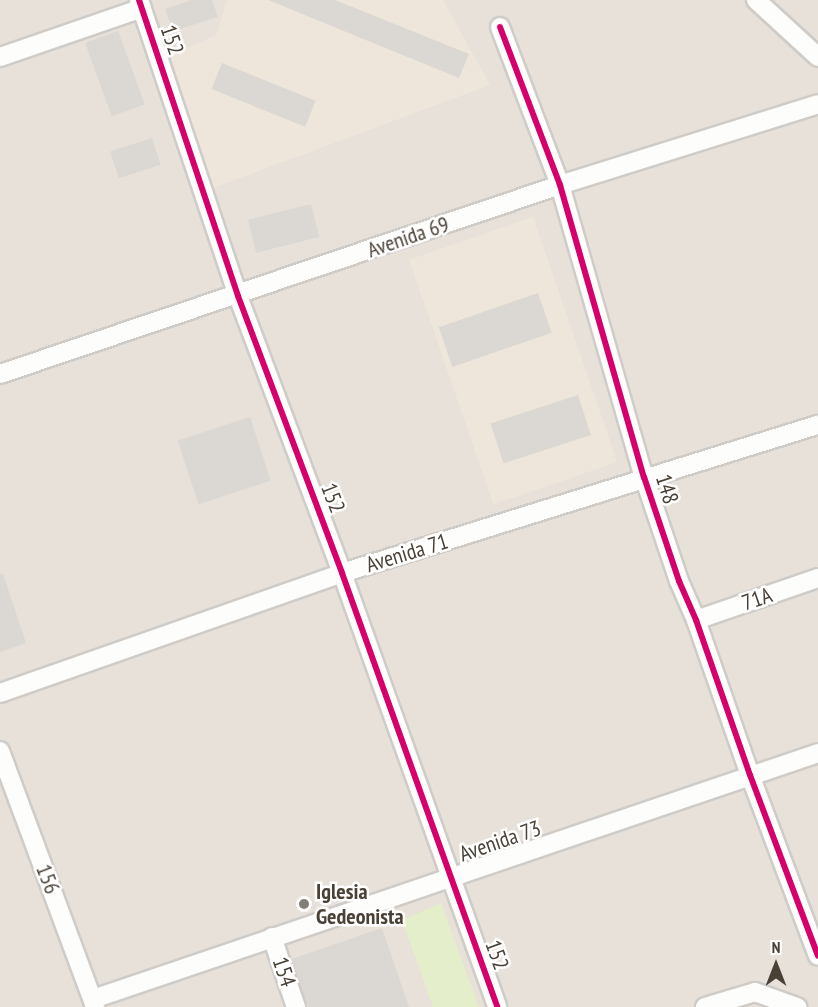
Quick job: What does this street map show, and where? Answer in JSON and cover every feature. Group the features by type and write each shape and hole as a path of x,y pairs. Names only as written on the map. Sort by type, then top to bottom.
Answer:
{"street":[{"path":"756,0 818,57"},
{"path":"0,57 141,4"},
{"name":"152","path":"141,4 238,296 342,573 496,1007"},
{"name":"148","path":"500,27 560,185 644,477 679,581 696,620 750,775 818,956"},
{"name":"Avenida 69","path":"0,375 560,185 818,104"},
{"name":"Avenida 71","path":"0,693 342,573 644,477 818,425"},
{"name":"71A","path":"696,620 818,578"},
{"name":"156","path":"0,752 94,1003"},
{"name":"Avenida 73","path":"94,1003 272,937 818,753"},
{"name":"154","path":"272,937 296,1007"},
{"path":"705,1007 755,992 797,1007"}],"shaded area":[{"path":"0,0 818,0 818,1007 0,1007"},
{"path":"227,0 443,0 490,85 213,188 170,55 216,35"},
{"path":"533,217 617,462 493,505 409,260"}],"green space":[{"path":"441,903 479,1007 433,1007 402,920"}],"building":[{"path":"192,0 212,0 218,17 173,31 165,9"},
{"path":"268,0 335,0 469,54 459,78"},
{"path":"118,31 145,104 112,116 85,43"},
{"path":"222,63 316,101 305,127 212,89"},
{"path":"152,138 161,165 119,178 110,152"},
{"path":"311,204 319,237 256,253 248,220"},
{"path":"538,293 552,333 452,367 439,327"},
{"path":"578,395 591,435 503,463 491,423"},
{"path":"250,417 271,481 198,504 178,440"},
{"path":"0,574 3,574 26,643 0,652"},
{"path":"382,928 409,1007 307,1007 292,959"}],"cycle path":[{"path":"139,0 238,296 342,573 497,1007"},
{"path":"500,27 560,185 644,477 679,581 696,620 750,775 818,956"}],"place":[{"name":"Iglesia Gedeonista","path":"304,904"}]}
